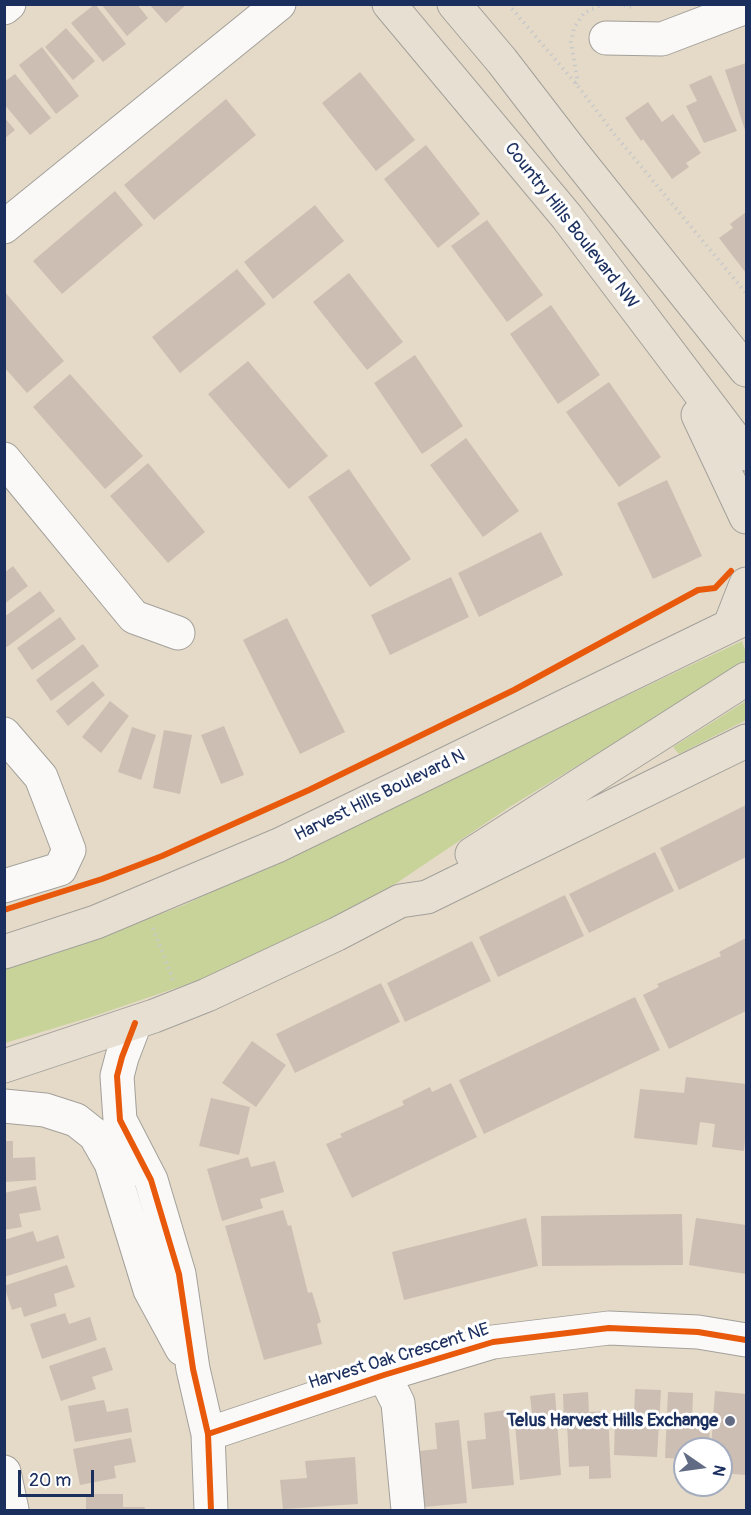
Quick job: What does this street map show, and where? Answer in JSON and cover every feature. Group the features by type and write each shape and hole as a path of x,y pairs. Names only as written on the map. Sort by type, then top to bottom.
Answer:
{"main road":[{"name":"Country Hills Boulevard NW","path":"389,4 591,247 747,454"},
{"path":"454,4 502,61 747,370"},
{"path":"469,4 502,61"},
{"path":"591,247 607,285 702,421 747,517"},
{"path":"738,621 747,584"},
{"name":"Harvest Hills Boulevard N","path":"4,952 96,922 279,845 738,621"},
{"path":"4,1066 135,1023 207,996 337,934 400,901 747,679"},
{"path":"400,901 427,897 747,741"},
{"path":"537,842 571,842 678,792 747,764"}],"street":[{"path":"4,9 9,4"},
{"path":"4,226 279,4"},
{"path":"606,38 662,39 747,7"},
{"path":"4,459 134,617 178,633"},
{"path":"4,735 41,777 69,850 60,869 4,886"},
{"path":"135,1023 117,1076 120,1120 151,1180 179,1274 193,1369 208,1434 211,1510"},
{"path":"4,1106 45,1110 76,1120 95,1135 111,1163 150,1290 193,1369"},
{"name":"Harvest Oak Crescent NE","path":"208,1434 384,1375 493,1342 609,1328 698,1332 747,1340"},
{"path":"384,1375 398,1402 408,1510"},
{"path":"4,1472 12,1510"}],"path":[{"path":"508,4 747,292"},
{"path":"153,927 173,982 163,985"}],"green space":[{"path":"742,641 746,663 511,806 361,907 217,974 91,1017 5,1043 5,967 55,954 184,905"},
{"path":"746,701 746,720 679,754 673,747"}],"building":[{"path":"95,4 126,44 103,62 71,23"},
{"path":"101,4 137,4 148,18 127,36"},
{"path":"149,4 187,4 166,23"},
{"path":"66,28 95,61 73,80 45,47"},
{"path":"42,47 79,96 56,114 19,65"},
{"path":"746,63 746,133 725,70"},
{"path":"360,72 415,140 376,171 322,103"},
{"path":"15,74 51,118 30,135 4,104 4,82"},
{"path":"711,75 737,131 704,143 686,106 697,101 689,85"},
{"path":"226,99 256,135 154,220 124,185"},
{"path":"648,102 662,122 673,114 701,153 686,163 689,167 672,179 625,118"},
{"path":"4,117 15,130 4,139"},
{"path":"426,145 480,214 438,248 384,179"},
{"path":"115,191 143,225 62,294 33,261"},
{"path":"315,205 344,241 273,299 244,262"},
{"path":"746,212 746,273 719,238 733,228 730,224"},
{"path":"487,220 543,295 507,322 451,246"},
{"path":"237,269 266,304 180,373 152,337"},
{"path":"349,273 403,342 367,370 313,302"},
{"path":"4,291 64,361 27,393 4,367"},
{"path":"551,305 600,375 558,404 510,334"},
{"path":"415,355 463,426 422,454 374,383"},
{"path":"248,361 328,456 289,489 208,394"},
{"path":"70,374 143,456 105,489 33,407"},
{"path":"609,382 661,457 619,487 566,412"},
{"path":"466,438 519,511 483,537 430,465"},
{"path":"148,463 205,532 168,563 110,496"},
{"path":"349,469 411,559 370,587 308,497"},
{"path":"667,480 702,556 653,579 617,503"},
{"path":"541,532 563,575 479,617 458,573"},
{"path":"13,566 28,586 4,604 4,573"},
{"path":"451,577 469,617 390,655 371,615"},
{"path":"40,591 55,611 7,647 4,644 4,617"},
{"path":"60,617 76,639 32,670 17,648"},
{"path":"287,618 345,732 300,754 243,640"},
{"path":"83,644 99,666 51,701 36,680"},
{"path":"93,681 105,695 68,726 56,711"},
{"path":"110,701 129,716 101,753 82,737"},
{"path":"224,726 244,775 221,784 201,735"},
{"path":"132,727 156,735 141,780 118,772"},
{"path":"164,730 192,735 180,794 153,788"},
{"path":"746,805 746,857 679,890 660,848"},
{"path":"655,852 674,891 589,933 569,894"},
{"path":"565,895 584,936 498,977 479,937"},
{"path":"746,938 746,1011 669,1049 643,995 659,987 657,984 721,956 719,952"},
{"path":"472,941 491,981 405,1022 387,983"},
{"path":"381,983 400,1022 295,1073 276,1034"},
{"path":"635,997 660,1050 484,1134 459,1080"},
{"path":"252,1041 286,1065 256,1107 222,1083"},
{"path":"686,1077 746,1084 744,1151 712,1147 715,1124 700,1122 697,1145 634,1138 640,1089 684,1093"},
{"path":"451,1083 477,1137 352,1198 326,1144 342,1137 340,1134 404,1105 402,1101 430,1087 432,1092"},
{"path":"211,1098 250,1107 239,1155 199,1146"},
{"path":"5,1141 13,1141 13,1158 35,1157 36,1180 5,1182"},
{"path":"248,1157 251,1167 275,1161 284,1192 260,1199 263,1208 222,1221 207,1169"},
{"path":"36,1186 41,1210 19,1214 22,1227 4,1230 4,1193"},
{"path":"283,1210 288,1226 291,1225 308,1293 312,1292 321,1322 317,1324 322,1344 264,1360 225,1226"},
{"path":"682,1214 683,1265 542,1266 541,1216"},
{"path":"526,1218 538,1266 404,1300 392,1252"},
{"path":"696,1218 746,1225 746,1274 689,1265"},
{"path":"33,1231 37,1242 58,1235 65,1258 4,1277 4,1240"},
{"path":"67,1265 75,1287 54,1294 57,1306 24,1317 21,1307 12,1310 4,1286"},
{"path":"65,1313 69,1324 90,1317 97,1340 42,1359 30,1324"},
{"path":"105,1347 113,1370 92,1377 96,1389 61,1401 49,1366"},
{"path":"635,1389 661,1390 657,1457 614,1455 615,1415 634,1416"},
{"name":"Telus Harvest Hills Exchange","path":"715,1391 746,1394 746,1475 733,1474 733,1437 712,1437"},
{"path":"588,1392 589,1412 608,1411 611,1478 589,1479 589,1466 569,1467 563,1394"},
{"path":"668,1392 693,1393 692,1420 710,1421 709,1437 673,1437 673,1458 665,1458"},
{"path":"555,1393 561,1475 520,1480 515,1424 533,1422 530,1396"},
{"path":"104,1400 107,1412 128,1408 132,1432 75,1442 68,1406"},
{"path":"507,1410 514,1485 472,1489 467,1441 486,1439 484,1413"},
{"path":"459,1420 467,1503 424,1507 419,1451 437,1449 435,1423"},
{"path":"131,1438 136,1462 114,1466 116,1478 80,1485 73,1449"},
{"path":"355,1457 358,1504 283,1509 280,1480 307,1478 305,1461"},
{"path":"86,1494 123,1494 123,1507 145,1507 144,1510 86,1510"}],"cycle path":[{"path":"4,910 102,879 162,856 309,790 514,690 698,590 715,588 731,571"},
{"path":"135,1023 117,1076 120,1120 151,1180 179,1274 193,1369 208,1434 211,1510"},
{"path":"208,1434 384,1375 493,1342 609,1328 698,1332 746,1340"}],"place":[{"name":"Telus Harvest Hills Exchange","path":"730,1421"}]}
